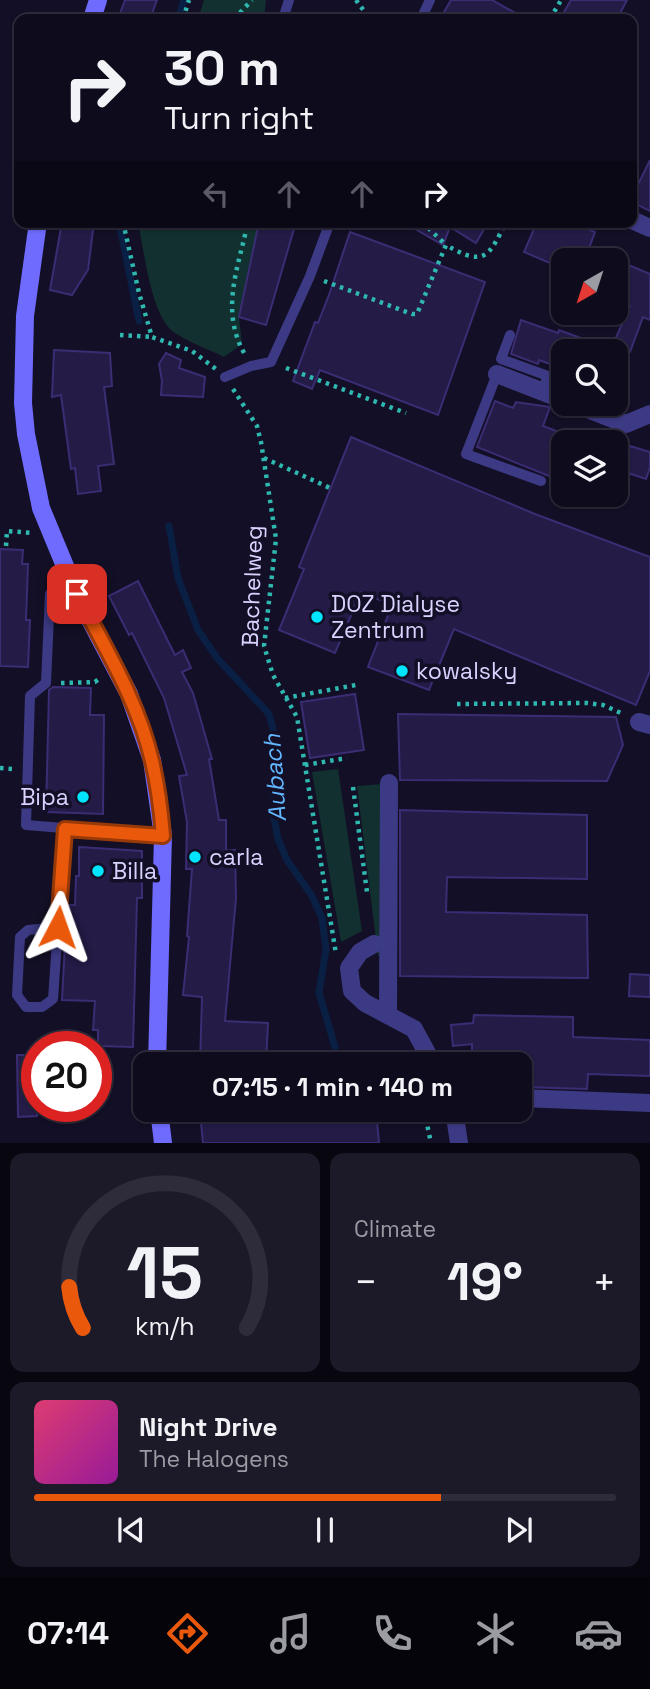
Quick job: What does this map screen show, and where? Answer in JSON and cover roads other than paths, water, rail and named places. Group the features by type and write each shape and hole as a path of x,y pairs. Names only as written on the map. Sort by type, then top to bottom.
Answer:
{"main road":[{"path":"37,228 25,316 23,403 30,463 41,508 65,568 116,667 152,760 163,836 157,1052"},
{"path":"160,1122 163,1143"}],"street":[{"path":"496,374 551,395"},
{"path":"606,416 626,424 650,414"},
{"path":"388,1015 389,783"},
{"path":"374,944 360,952 349,968 352,991 365,1003 414,1029 426,1052"},
{"path":"532,1099 650,1103"},
{"path":"456,1122 459,1143"}],"lane":[{"path":"225,377 251,366 271,362 310,276 328,228"},
{"path":"510,335 501,359 548,376 542,391"},
{"path":"496,374 466,454 541,481"},
{"path":"65,568 50,594 46,683 30,696 26,825 163,836"},
{"path":"58,927 28,930 20,937 18,995 26,1007 42,1007 53,999 65,829"}],"waterway":[{"name":"Aubach","path":"180,14 184,0"},
{"name":"Aubach","path":"120,228 139,321"},
{"name":"Aubach","path":"169,526 178,578 198,630 217,658 269,714 273,729 273,813 278,839 287,860 312,896 322,918 326,949 319,993 335,1047"}],"place":[{"name":"DOZ Dialyse Zentrum","path":"317,617"},
{"name":"kowalsky","path":"402,671"},
{"name":"Bipa","path":"83,797"},
{"name":"carla","path":"195,857"},
{"name":"Billa","path":"98,871"}]}
